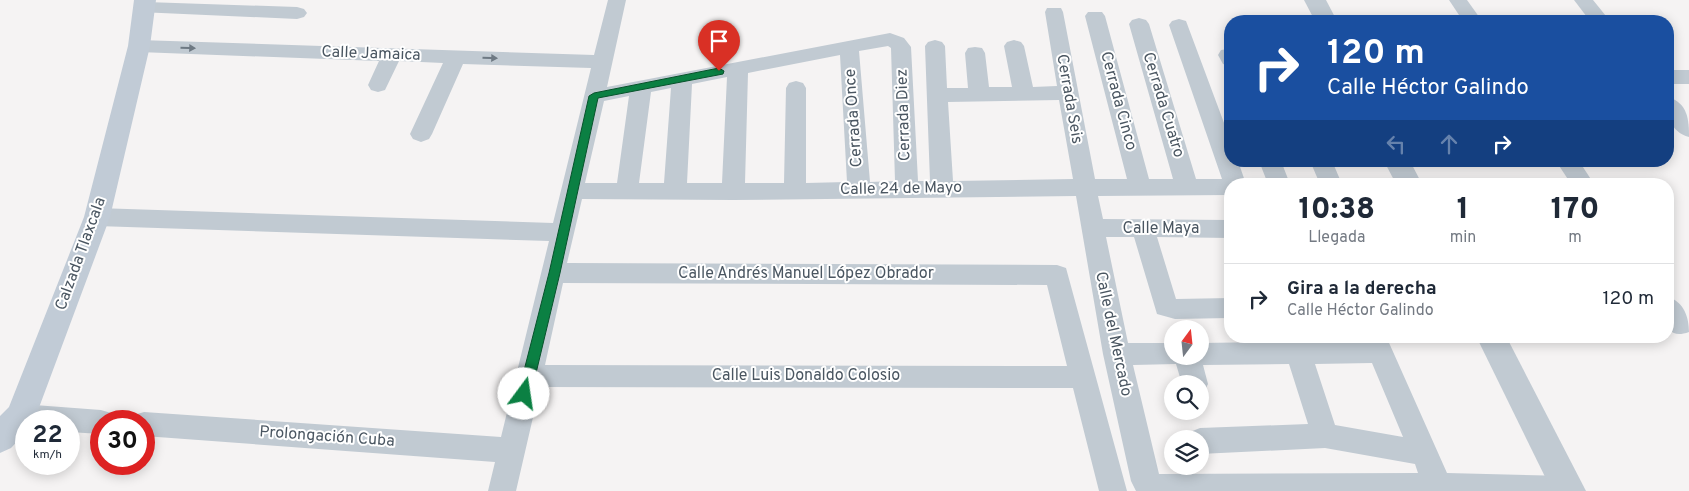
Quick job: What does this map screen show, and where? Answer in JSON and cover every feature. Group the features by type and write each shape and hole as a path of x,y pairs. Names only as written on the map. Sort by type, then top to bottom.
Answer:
{"main road":[{"name":"Calzada Tlaxcala","path":"23,410 97,217 139,46 145,4"},
{"name":"Calzada Tlaxcala","path":"0,438 15,422"}],"street":[{"path":"502,491 555,273 572,191 617,0"},
{"path":"1315,0 1323,15"},
{"path":"1458,0 1468,15"},
{"path":"1583,0 1595,15"},
{"path":"145,4 297,13"},
{"name":"Cerrada Seis","path":"1054,12 1084,186"},
{"name":"Cerrada Cinco","path":"1096,16 1140,186"},
{"name":"Cerrada Cuatro","path":"1139,24 1187,187"},
{"path":"1179,25 1224,153"},
{"name":"Cerrada Diez","path":"849,47 890,39 897,42 901,47 907,189"},
{"name":"Calle Jamaica","path":"139,46 603,62"},
{"path":"935,46 942,189"},
{"path":"1014,46 1024,93"},
{"path":"594,96 849,47"},
{"name":"Cerrada Once","path":"849,47 859,189"},
{"path":"975,53 980,94"},
{"path":"378,85 392,55"},
{"path":"421,134 456,57"},
{"path":"733,192 738,68"},
{"path":"1674,77 1689,77"},
{"path":"675,192 682,79"},
{"path":"627,192 641,87"},
{"path":"795,191 796,88"},
{"path":"937,95 1068,93"},
{"path":"1674,111 1689,130"},
{"path":"1571,167 1579,178"},
{"name":"Calle 24 de Mayo","path":"572,191 733,192 1084,186 1224,187"},
{"name":"Calle del Mercado","path":"1084,186 1116,354 1145,481 1153,488 1438,486"},
{"path":"97,217 564,232"},
{"name":"Calle Maya","path":"1092,228 1224,230"},
{"path":"1142,229 1166,306 1175,309 1224,308"},
{"name":"Calle Andrés Manuel López Obrador","path":"555,273 1057,275 1083,377"},
{"path":"1209,354 1299,353 1377,344 1438,486 1569,490 1495,343"},
{"path":"1299,353 1325,436"},
{"path":"1116,354 1164,354"},
{"name":"Calle Luis Donaldo Colosio","path":"529,376 1083,377"},
{"path":"1083,377 1113,491"},
{"name":"Prolongación Cuba","path":"155,425 511,450"},
{"path":"1209,441 1325,436 1423,453"}],"route":[{"path":"524,394 555,273 594,96 719,71"}]}
